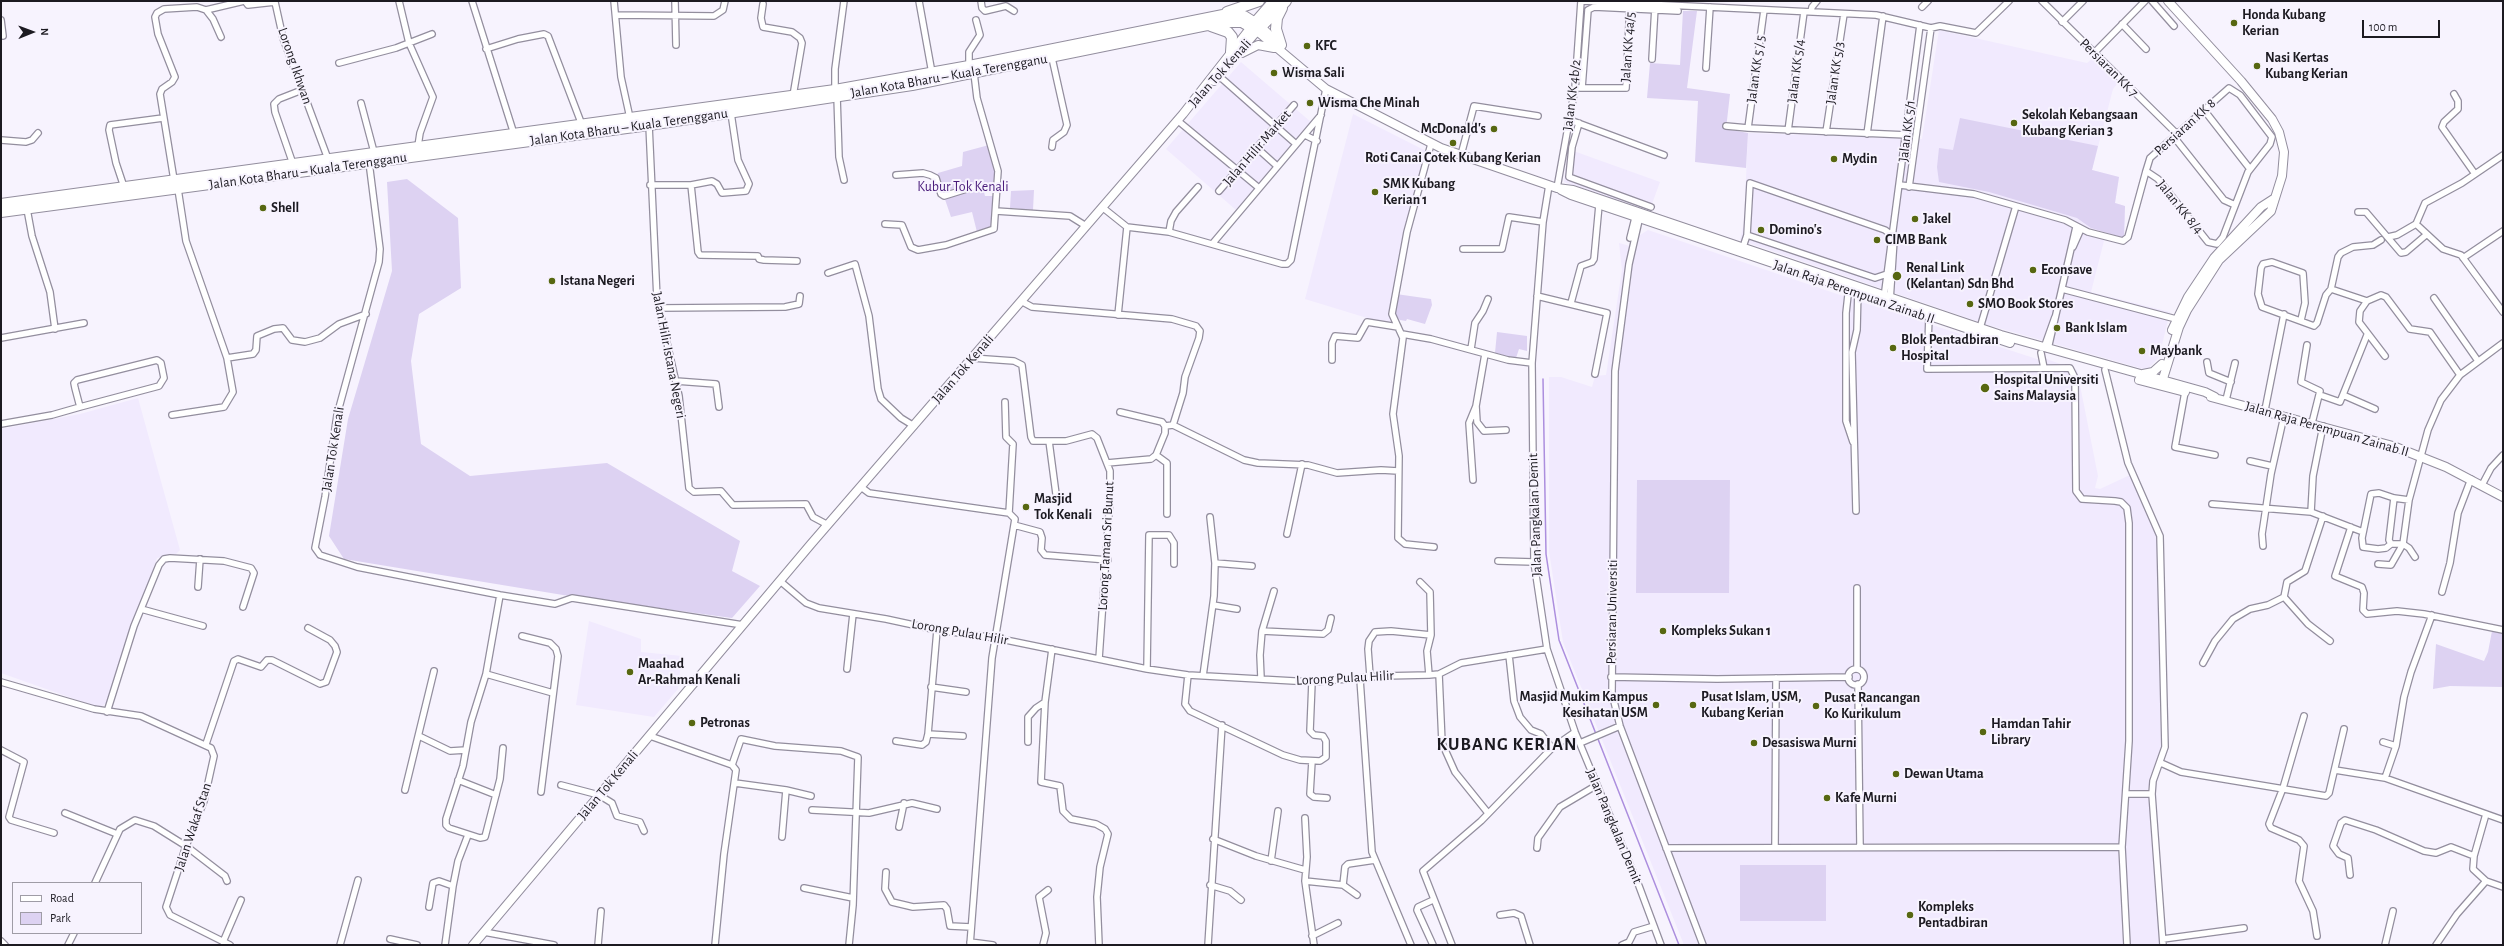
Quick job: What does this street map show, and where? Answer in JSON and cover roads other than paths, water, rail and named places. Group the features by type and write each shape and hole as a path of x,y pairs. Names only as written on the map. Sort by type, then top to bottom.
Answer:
{"highway":[{"path":"1208,22 1240,4 1259,1"},
{"path":"1256,26 1274,1"},
{"path":"1256,26 1286,1"},
{"path":"1278,47 1276,24 1286,1"},
{"name":"Jalan Kota Bharu – Kuala Terengganu","path":"1,212 331,161 374,152 418,146 492,141 648,125 732,113 932,73 971,70 1208,22 1236,21 1256,26"},
{"name":"Jalan Kota Bharu – Kuala Terengganu","path":"1,204 124,187 176,185 293,164 331,161 369,162 492,141 514,134 793,96 836,93 1052,58 1208,22"},
{"path":"1208,22 1228,32 1232,37 1231,52"}],"main road":[{"path":"2158,382 2187,310 2219,260 2271,211 2282,176 2284,152 2276,126 2241,81 2168,1"},
{"name":"Jalan Raja Perempuan Zainab II","path":"1256,26 1288,56 1326,88 1431,144 1553,186 1573,190 1623,207 1638,215 1849,286"},
{"name":"Jalan Tok Kenali","path":"1183,114 1231,52 1256,26"},
{"name":"Jalan Tok Kenali","path":"472,945 828,525 1177,120 1219,76 1256,26"},
{"path":"1229,63 1251,47 1264,45 1278,47"},
{"name":"Jalan Raja Perempuan Zainab II","path":"1553,186 1571,195 1599,205 1638,215 1743,247 1887,300 1980,328 2105,370 2205,392 2215,397"},
{"path":"2158,382 2175,321 2214,258 2261,207 2275,198"},
{"name":"Jalan Raja Perempuan Zainab II","path":"1887,300 1929,317 2044,350 2138,374 2185,392 2215,397 2394,446 2482,485 2503,498"},
{"path":"2138,374 2153,372 2162,364"}],"street":[{"name":"Lorong Ikhwan","path":"245,1 248,5 276,2 283,38 302,90 331,161"},
{"path":"172,416 219,409 227,404 233,392 227,358 186,241 163,118 160,94 162,89 172,82 175,77 158,34 155,17 160,11 179,4 206,10 245,1"},
{"path":"399,1 409,43 430,85 433,97 420,133 418,146"},
{"path":"472,1 514,134"},
{"path":"614,1 621,77 630,118"},
{"path":"675,1 676,45"},
{"path":"616,15 675,14 714,16 723,10 725,1"},
{"path":"844,1 835,68 839,156 844,180"},
{"path":"919,1 932,73"},
{"path":"981,1 982,8 985,11 1006,6 1014,11"},
{"path":"1811,12 1812,7 1817,1"},
{"path":"1922,6 1928,1"},
{"path":"1581,2 1630,6 1710,7 1882,16 1931,28 1940,26 1976,33 2009,1"},
{"name":"Persiaran KK 7","path":"2042,1 2175,135 2224,200 2235,205"},
{"path":"2062,22 2083,1"},
{"path":"2094,53 2145,1"},
{"path":"2152,1 2174,26"},
{"path":"1581,2 1588,10 1582,88"},
{"name":"Jalan KK 4b/2","path":"1553,186 1570,120 1575,88 1581,2"},
{"path":"1588,10 1594,7 1630,6 1645,2 1655,7 1678,11"},
{"path":"763,4 760,18 763,27 792,32 800,38 802,43 793,96"},
{"name":"Jalan KK 4a/5","path":"1575,88 1626,88 1630,6"},
{"path":"1652,59 1655,7"},
{"path":"1706,68 1710,7"},
{"path":"206,10 213,19 221,37"},
{"name":"Jalan KK 5 / 5","path":"1748,128 1764,10"},
{"name":"Jalan KK 5/4","path":"1788,130 1804,12"},
{"name":"Jalan KK 5/3","path":"1826,132 1844,14"},
{"path":"1868,134 1882,16"},
{"path":"1,20 3,36"},
{"path":"885,224 902,225 911,247 918,250 946,245 990,231 995,225 997,187 996,160 977,98 969,52 980,35 976,20"},
{"path":"2122,24 2146,49"},
{"name":"Jalan KK 5/1","path":"1887,300 1895,249 1894,237 1920,25"},
{"path":"1909,185 1931,28"},
{"path":"339,63 396,48 432,34"},
{"path":"486,49 518,39 544,34 548,36 582,125"},
{"path":"1052,58 1067,125 1064,132 1054,140 1052,147"},
{"path":"1219,76 1296,144"},
{"path":"1102,207 1127,227 1169,232 1213,243 1282,264 1289,262 1316,141 1326,88"},
{"name":"Persiaran KK 8","path":"2078,228 2125,241 2146,171 2153,155 2229,88 2240,95 2271,134 2272,140 2250,169"},
{"path":"293,164 275,112 274,104 279,98 302,90"},
{"path":"2454,94 2458,101 2458,109 2444,122 2442,127 2475,174"},
{"path":"361,103 374,152"},
{"name":"Jalan Hilir Market","path":"1219,191 1294,105"},
{"path":"1461,155 1474,106 1538,116"},
{"path":"2204,110 2250,169 2235,205"},
{"path":"650,185 691,184 715,181 722,192 742,192 748,188 749,184 738,160 732,113"},
{"path":"1213,243 1321,115"},
{"path":"124,187 116,163 109,130 110,125 163,118"},
{"path":"1177,120 1259,188"},
{"path":"1570,120 1664,155"},
{"name":"Jalan KK 4b/2","path":"1579,123 1572,147 1569,177 1651,207"},
{"name":"Jalan Hilir Istana Negeri","path":"648,125 650,185 659,308 676,382 689,488 694,492 721,491 733,505 806,504 813,517 828,525"},
{"path":"1726,126 1907,135"},
{"path":"1,140 26,142 32,140 38,132"},
{"path":"1304,135 1316,141"},
{"path":"1431,144 1401,262 1392,314 1402,334 1393,414 1399,456 1400,542 1434,547"},
{"path":"1257,148 1277,166"},
{"path":"1905,149 1914,150"},
{"path":"2388,237 2397,235 2416,224 2425,203 2475,174 2503,155"},
{"name":"Jalan Tok Kenali","path":"369,162 380,249 379,262 366,314 337,415 326,497 315,548 320,555 357,567 500,595 555,604 572,598 743,625"},
{"name":"Jalan KK 8/4","path":"2146,171 2158,179 2208,242 2214,244 2223,237 2235,205"},
{"path":"896,175 923,173 930,175 936,178 941,194 944,196 973,187 997,187"},
{"path":"1743,247 1747,235 1750,183 1885,230 1894,237"},
{"path":"691,184 698,252 700,255 758,256 760,260 797,261"},
{"path":"1900,184 1966,192 2065,220 2078,228 2056,315 2044,350 2044,368"},
{"name":"Jalan Pangkalan Demit","path":"1553,186 1543,222 1532,363 1534,562 1547,649 1575,732 1661,945"},
{"path":"1169,232 1170,223 1176,213 1198,187"},
{"path":"1623,207 1626,198"},
{"path":"1571,303 1581,266 1592,262 1594,259 1599,205"},
{"path":"1980,328 2016,206"},
{"path":"27,208 32,236 50,292 55,329"},
{"path":"996,211 1070,216 1086,226"},
{"path":"2358,212 2366,212 2388,237 2398,252 2403,253 2426,235"},
{"name":"Persiaran Universiti","path":"1638,215 1629,264 1615,371 1611,677 1613,704 1703,945"},
{"path":"1463,249 1502,250 1508,220 1511,217 1543,222"},
{"path":"2416,224 2426,235 2443,249 2458,253 2502,309"},
{"path":"1118,315 1127,227"},
{"path":"2463,258 2503,231"},
{"path":"1747,235 1875,278 1887,274"},
{"name":"Jalan KK 5/1","path":"1887,300 1889,249 1894,237"},
{"path":"2301,320 2306,303 2303,274 2267,262 2260,268 2260,303 2262,307 2301,320 2311,326 2316,325 2326,295 2331,288 2338,257 2341,253 2353,247 2372,245 2381,240"},
{"path":"828,273 855,264 869,316 878,389 881,399 901,418 914,426"},
{"path":"1849,286 1846,313 1846,421 1856,452"},
{"path":"2331,288 2367,301"},
{"path":"2062,289 2163,316 2175,321"},
{"path":"1856,511 1856,452 1853,423 1852,352 1857,330 1858,290"},
{"path":"659,308 785,307 799,304 800,296"},
{"path":"1537,296 1604,310 1608,315 1595,374"},
{"path":"2385,356 2361,327 2359,316 2367,301 2377,296 2386,297 2408,327 2414,330 2430,332 2460,375"},
{"path":"2434,298 2478,361"},
{"path":"1472,350 1475,323 1484,311 1488,299"},
{"path":"1021,301 1032,307 1172,319 1192,324 1198,328 1199,338 1185,377 1183,393 1173,426"},
{"path":"227,358 253,354 256,350 257,336 274,329 283,328 292,340 305,342 320,338 339,324 366,314"},
{"path":"2265,410 2284,314"},
{"path":"1929,317 1927,369 2070,368 2075,378 2078,496 2088,501 2121,502 2127,508 2129,515 2129,741 2122,847 2127,945"},
{"path":"1332,360 1333,338 1335,336 1358,338 1367,322 1398,327"},
{"path":"1,338 84,323"},
{"path":"1402,334 1485,354 1532,363"},
{"path":"2320,395 2340,402 2368,335"},
{"path":"2378,564 2391,565 2402,544 2409,500 2420,457 2428,430 2441,400 2460,375 2503,343"},
{"path":"2307,345 2301,382 2319,389 2320,395 2312,423"},
{"path":"1485,354 1476,406 1476,422 1480,429 1506,430"},
{"name":"Lorong Taman Sri Bunut","path":"972,358 1020,363 1024,369 1031,438 1034,441 1066,441 1094,435 1107,463 1110,471 1108,560 1099,659"},
{"path":"1,424 80,407 159,386 164,378 161,363 157,360 78,380 74,383 74,388 80,407"},
{"path":"2207,362 2209,373 2231,382"},
{"path":"2226,400 2235,363"},
{"path":"2105,370 2128,463 2160,536 2165,747 2161,763 2153,781 2152,794 2163,942 2244,928"},
{"path":"676,382 716,384 719,407"},
{"path":"2185,392 2175,447 2215,456"},
{"path":"2342,395 2375,409"},
{"path":"1005,402 1006,437 1013,444 1009,514"},
{"path":"1473,480 1469,423 1476,406"},
{"path":"1120,412 1160,421 1165,426 1173,426 1244,460 1271,464 1302,464 1337,472 1398,471"},
{"path":"2264,546 2262,534 2272,466 2284,416"},
{"path":"1107,463 1146,461 1156,455 1165,433 1165,426"},
{"path":"2311,512 2313,476 2323,426"},
{"path":"1049,441 1056,494"},
{"path":"1156,455 1166,464 1166,514"},
{"path":"2482,485 2491,468 2503,455"},
{"path":"2250,461 2272,466"},
{"path":"1287,534 1302,464"},
{"path":"2442,592 2450,563 2458,513 2471,480"},
{"path":"861,487 869,493 1014,516 1014,525 996,638 970,944 993,945"},
{"path":"2409,500 2394,498 2379,492 2371,494 2363,532 2363,547 2378,549 2386,548 2391,544 2402,544 2413,551 2415,557"},
{"path":"2391,544 2388,535 2394,498"},
{"path":"2212,504 2311,512 2363,532"},
{"path":"2284,597 2287,582 2305,571 2323,516"},
{"path":"1203,676 1213,605 1215,563 1210,517"},
{"path":"1014,525 1040,532 1042,538 1041,550 1045,555 1108,560"},
{"path":"2351,527 2335,576 2362,587 2364,612 2370,615 2398,611 2432,615 2503,630"},
{"path":"1147,669 1149,535 1169,535 1174,543 1174,564"},
{"path":"198,587 200,559"},
{"path":"107,712 141,610 159,565 164,560 200,559 224,562 253,570 243,607"},
{"path":"1498,561 1534,562"},
{"path":"1215,563 1252,566"},
{"name":"Lorong Pulau Hilir","path":"780,581 810,604 853,614 937,630 996,638 1147,669 1188,675 1312,682 1360,679 1370,676 1430,676 1439,674 1461,663 1547,649"},
{"path":"1420,582 1430,592 1431,635 1427,651 1430,676"},
{"path":"1857,588 1857,669 1864,675 1864,680 1858,684 1851,682 1849,677 1850,672 1857,669"},
{"path":"1261,678 1260,655 1262,631 1274,590"},
{"path":"500,595 486,674 470,722 466,750 446,825 468,835 480,838 485,837 496,796 503,748"},
{"path":"2284,597 2308,624 2330,641"},
{"path":"2203,663 2215,642 2232,619 2250,609 2268,604 2284,597"},
{"path":"1213,605 1237,609"},
{"path":"141,610 203,626"},
{"path":"848,668 853,614"},
{"path":"2384,778 2396,746 2404,697 2410,672 2432,615"},
{"path":"1262,631 1323,634 1328,630 1331,618"},
{"path":"1,682 107,712 141,716 206,744 234,661 238,659 261,667 267,660 272,660 320,684 326,682 336,652 335,646 330,640 308,628"},
{"path":"896,741 922,745 926,742 928,734 937,630"},
{"path":"1370,676 1368,649 1369,641 1375,632 1391,631 1431,635"},
{"path":"522,636 550,643 556,649 558,656 552,694 541,792"},
{"path":"1052,649 1045,702 1041,782 1060,786 1063,811 1071,819 1096,824 1105,829 1108,834 1100,867 1097,897 1099,945"},
{"path":"1509,655 1514,701 1520,717 1531,730 1541,734 1552,748"},
{"path":"405,790 434,671"},
{"path":"486,674 552,694"},
{"path":"1439,674 1442,743 1455,772 1488,813"},
{"path":"1188,675 1185,693 1186,708 1276,752 1312,762 1322,761 1327,754 1325,738 1320,735 1311,734 1310,731 1312,682"},
{"path":"1611,677 1849,677"},
{"path":"1775,847 1776,678"},
{"path":"1360,679 1370,842 1375,860 1411,945"},
{"path":"1858,684 1860,847"},
{"path":"931,687 966,692"},
{"path":"1028,742 1028,717 1036,708 1045,702"},
{"path":"2304,716 2283,788 2270,824 2271,828 2299,840 2304,846 2299,881 2313,911 2317,936"},
{"path":"1208,945 1210,885 1222,725"},
{"path":"1580,743 1620,726"},
{"path":"2161,763 2181,772 2327,796 2335,770 2344,729"},
{"path":"1452,945 1433,900 1423,871 1488,813 1552,748 1575,732"},
{"path":"928,734 963,736"},
{"path":"419,736 450,751 466,750"},
{"path":"650,736 732,764 736,770 724,854 716,945"},
{"path":"732,764 741,739 775,746 855,754 858,757 853,898 849,945"},
{"path":"2382,742 2396,746"},
{"name":"Jalan Wakaf Stan","path":"206,744 211,748 214,756 204,801 186,846 183,860 166,901 167,912 230,945"},
{"path":"1,750 24,762 9,817 11,820 54,833"},
{"path":"1312,762 1310,794 1314,797 1327,798"},
{"path":"2335,770 2384,778 2503,820"},
{"path":"458,780 496,796"},
{"path":"735,783 786,790 811,796"},
{"path":"561,784 599,795 612,802 617,816 640,822 644,831"},
{"path":"1537,848 1538,838 1560,806 1597,785"},
{"path":"782,837 786,790"},
{"path":"2126,794 2152,794"},
{"path":"899,827 904,803"},
{"path":"812,810 856,813 874,812 904,803 919,804 937,809"},
{"path":"1272,861 1278,811"},
{"path":"65,813 117,834"},
{"path":"2486,814 2474,856 2474,869 2486,881 2503,887"},
{"path":"1305,818 1307,857 1305,881 1314,945"},
{"path":"95,882 117,834 127,823 136,820 154,826 186,846 225,876 227,881"},
{"path":"2350,875 2349,859 2339,854 2333,846 2340,823 2345,820 2376,830 2424,851 2436,853 2451,847 2474,856"},
{"path":"445,945 458,861 468,835"},
{"path":"1213,839 1272,861 1305,870"},
{"path":"1666,848 2122,847"},
{"path":"1344,885 1346,865 1375,860"},
{"path":"886,872 885,889 892,902 913,907 944,906 947,909 950,926 971,927"},
{"path":"340,945 358,880"},
{"path":"1305,881 1344,885 1357,895"},
{"path":"2436,945 2456,914 2486,881"},
{"path":"429,907 433,883 439,882 453,886"},
{"path":"1210,885 1230,890 1241,900"},
{"path":"804,888 853,898"},
{"path":"1043,945 1046,933 1039,897 1048,890"},
{"path":"223,942 241,900"},
{"path":"1433,900 1418,907 1417,910 1433,945"},
{"path":"598,945 601,911"},
{"path":"2385,945 2393,911"},
{"path":"1500,915 1514,914 1521,916 1530,945"},
{"path":"1312,936 1338,923"},
{"path":"1622,945 1629,942 1634,932 1654,926"},
{"path":"484,932 554,945"},
{"path":"68,945 74,934"},
{"path":"390,939 417,945"},
{"path":"1,941 5,945"}],"waterway":[{"path":"1543,379 1546,554 1559,640 1679,945"}],"place":[{"name":"Honda Kubang Kerian","path":"2234,23"},
{"name":"KFC","path":"1307,46"},
{"name":"Nasi Kertas Kubang Kerian","path":"2257,66"},
{"name":"Wisma Sali","path":"1274,73"},
{"name":"Wisma Che Minah","path":"1310,103"},
{"name":"Sekolah Kebangsaan Kubang Kerian 3","path":"2014,123"},
{"name":"McDonald's","path":"1494,129"},
{"name":"Roti Canai Cotek Kubang Kerian","path":"1453,143"},
{"name":"Mydin","path":"1834,159"},
{"name":"SMK Kubang Kerian 1","path":"1375,192"},
{"name":"Shell","path":"263,208"},
{"name":"Jakel","path":"1915,219"},
{"name":"Domino's","path":"1761,230"},
{"name":"CIMB Bank","path":"1877,240"},
{"name":"Econsave","path":"2033,270"},
{"name":"Renal Link (Kelantan) Sdn Bhd","path":"1897,276"},
{"name":"Istana Negeri","path":"552,281"},
{"name":"SMO Book Stores","path":"1970,304"},
{"name":"Bank Islam","path":"2057,328"},
{"name":"Blok Pentadbiran Hospital","path":"1893,348"},
{"name":"Maybank","path":"2142,351"},
{"name":"Hospital Universiti Sains Malaysia","path":"1985,388"},
{"name":"Masjid Tok Kenali","path":"1026,507"},
{"name":"Kompleks Sukan 1","path":"1663,631"},
{"name":"Maahad Ar-Rahmah Kenali","path":"630,672"},
{"name":"Masjid Mukim Kampus Kesihatan USM","path":"1656,705"},
{"name":"Pusat Islam, USM, Kubang Kerian","path":"1693,705"},
{"name":"Pusat Rancangan Ko Kurikulum","path":"1816,706"},
{"name":"Petronas","path":"692,723"},
{"name":"Hamdan Tahir Library","path":"1983,732"},
{"name":"Desasiswa Murni","path":"1754,743"},
{"name":"Dewan Utama","path":"1896,774"},
{"name":"Kafe Murni","path":"1827,798"},
{"name":"Kompleks Pentadbiran","path":"1910,915"}],"district":[{"name":"KUBANG KERIAN","path":"1507,745"}],"park label":[{"name":"Kubur Tok Kenali","path":"963,187"}]}
